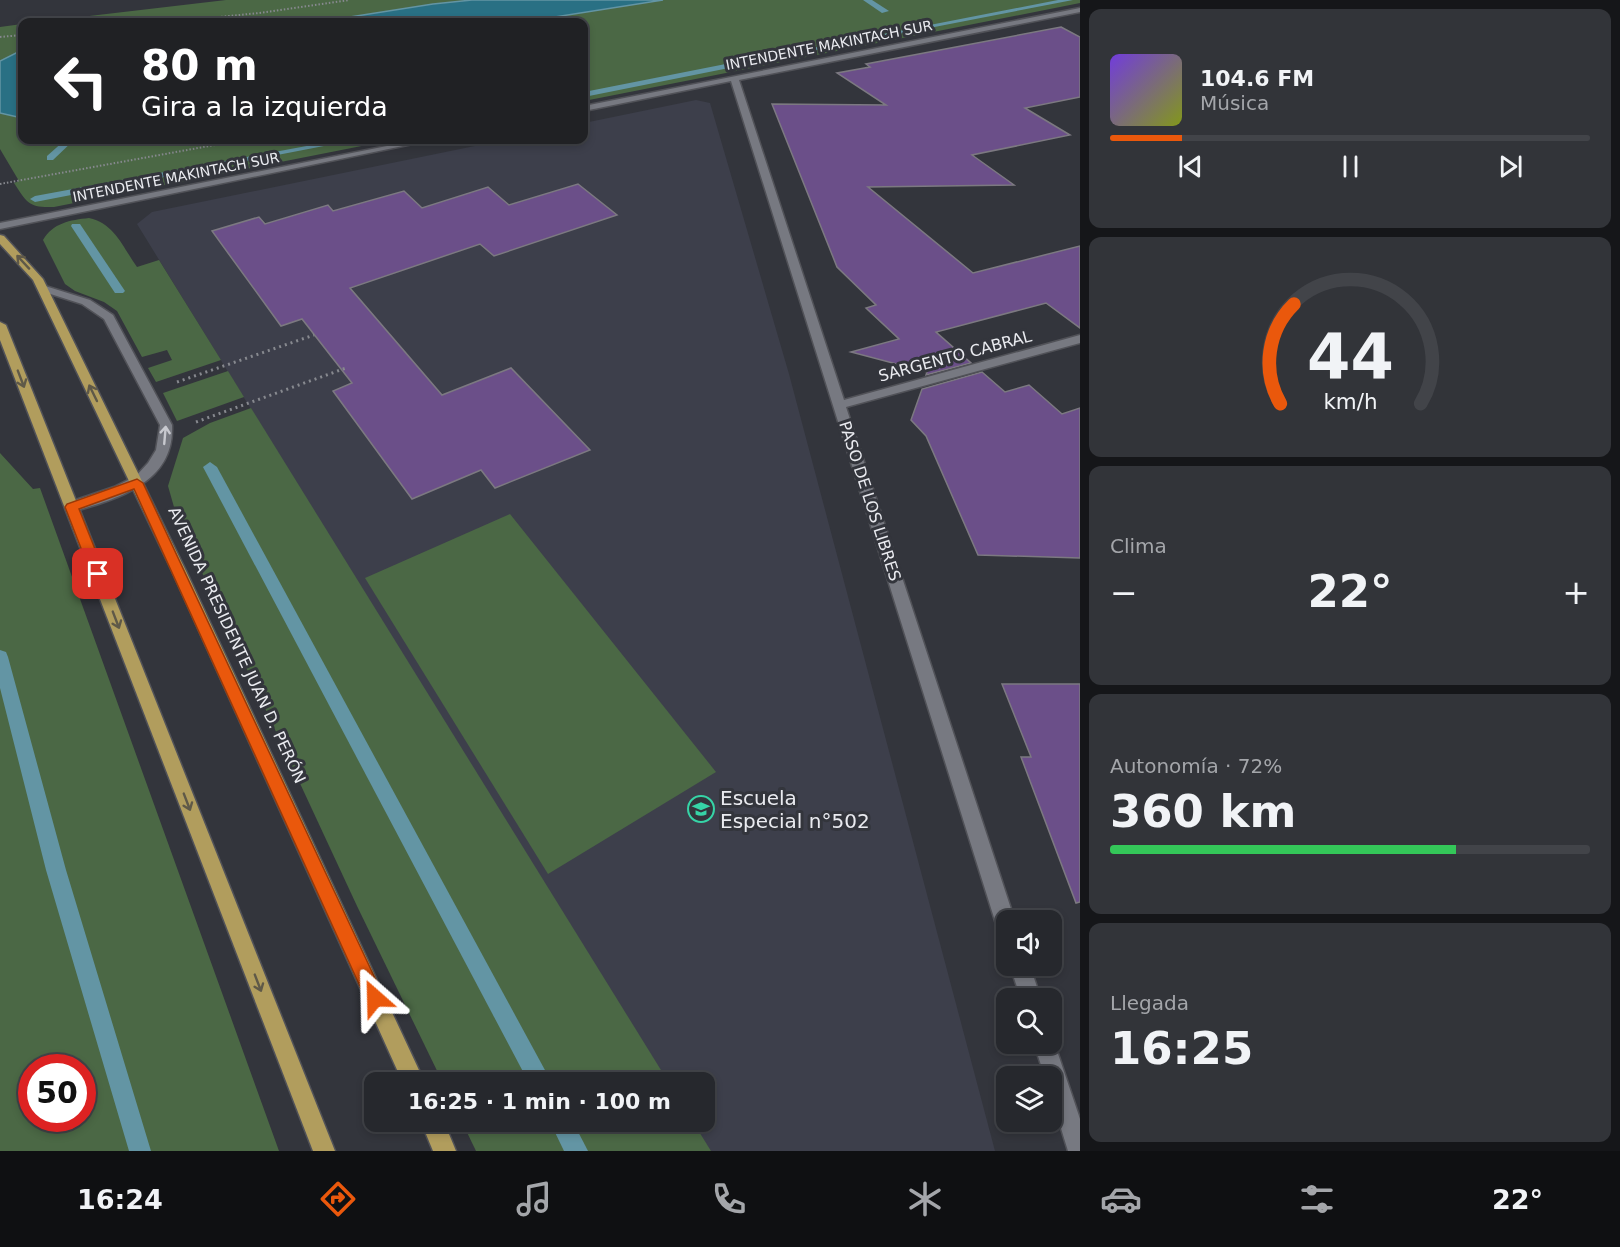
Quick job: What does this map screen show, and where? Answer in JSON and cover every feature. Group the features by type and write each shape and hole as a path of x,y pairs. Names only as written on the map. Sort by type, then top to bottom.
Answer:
{"main road":[{"name":"AVENIDA PRESIDENTE JUAN D. PERÓN","path":"0,238 38,279 137,483 409,1072"},
{"path":"0,325 324,1151"},
{"path":"436,1132 445,1151"}],"street":[{"name":"INTENDENTE MAKINTACH SUR","path":"588,107 1080,10"},
{"name":"PASO DE LOS LIBRES","path":"734,77 1002,910"},
{"name":"INTENDENTE MAKINTACH SUR","path":"0,226 408,144"},
{"path":"42,288 86,302 109,317 166,425 167,432 162,456 137,483 72,507"},
{"name":"SARGENTO CABRAL","path":"840,405 1080,339"},
{"path":"1048,1054 1079,1151"}],"path":[{"path":"214,18 259,14 349,0"},
{"path":"0,37 18,35"},
{"path":"0,184 220,144"},
{"path":"148,392 314,335"},
{"path":"167,432 346,368"}],"shaded area":[{"name":"Escuela Especial n°502","path":"696,100 710,103 789,374 995,1151 708,1151 696,1132 715,1132 715,1072 659,1072 137,224 152,212 484,144 588,144 588,122"}],"green space":[{"path":"226,0 472,0 344,18 72,18"},
{"path":"663,0 1080,0 1080,3 588,100 588,18 548,18"},
{"path":"18,25 18,52 0,61 0,27"},
{"path":"0,113 18,117 18,144 372,144 54,207 34,205 22,195 14,183 19,181 0,149"},
{"path":"89,218 98,221 112,231 137,267 159,260 221,360 156,382 148,368 172,360 167,350 142,357 117,311 104,302 75,291 65,284 43,240 47,234 63,223"},
{"path":"228,371 244,397 177,421 163,393"},
{"path":"251,408 662,1072 438,1072 357,906 178,521 168,486 183,438 210,423"},
{"path":"0,453 33,489 40,488 279,1151 0,1151"},
{"path":"510,514 716,772 548,874 365,578"},
{"path":"467,1132 699,1132 711,1151 476,1151"}],"water":[{"path":"472,0 663,0 548,18 344,18"},
{"path":"18,52 18,117 0,113 0,61"}],"building":[{"path":"1061,27 1080,37 1080,97 1025,108 1070,135 972,155 1014,185 868,187 973,273 1080,246 1080,328 1046,303 936,332 971,363 926,375 927,372 851,352 899,339 866,308 876,305 837,267 772,104 886,105 837,73 870,67 866,64"},
{"path":"578,184 617,215 494,256 480,244 350,288 442,395 511,368 590,450 495,488 481,470 412,499 333,391 352,383 302,319 281,326 212,231 259,217 265,224 328,205 333,211 404,191 422,208 488,187 509,205"},
{"path":"982,372 1005,392 1029,385 1062,414 1080,408 1080,558 978,555 926,436 911,420 922,389"},
{"path":"1002,684 1080,684 1080,902 1076,903 1021,757 1031,757"}],"waterway":[{"path":"867,0 885,11"},
{"path":"775,56 1069,0"},
{"path":"588,94 761,59"},
{"path":"50,158 66,144"},
{"path":"35,199 330,144"},
{"path":"76,226 119,291"},
{"path":"210,467 535,1072"},
{"path":"0,657 56,870 140,1151"},
{"path":"567,1132 577,1151"}],"place":[{"name":"Escuela Especial n°502","path":"701,809"}],"route":[{"path":"98,574 72,507 137,483 375,998"}]}
